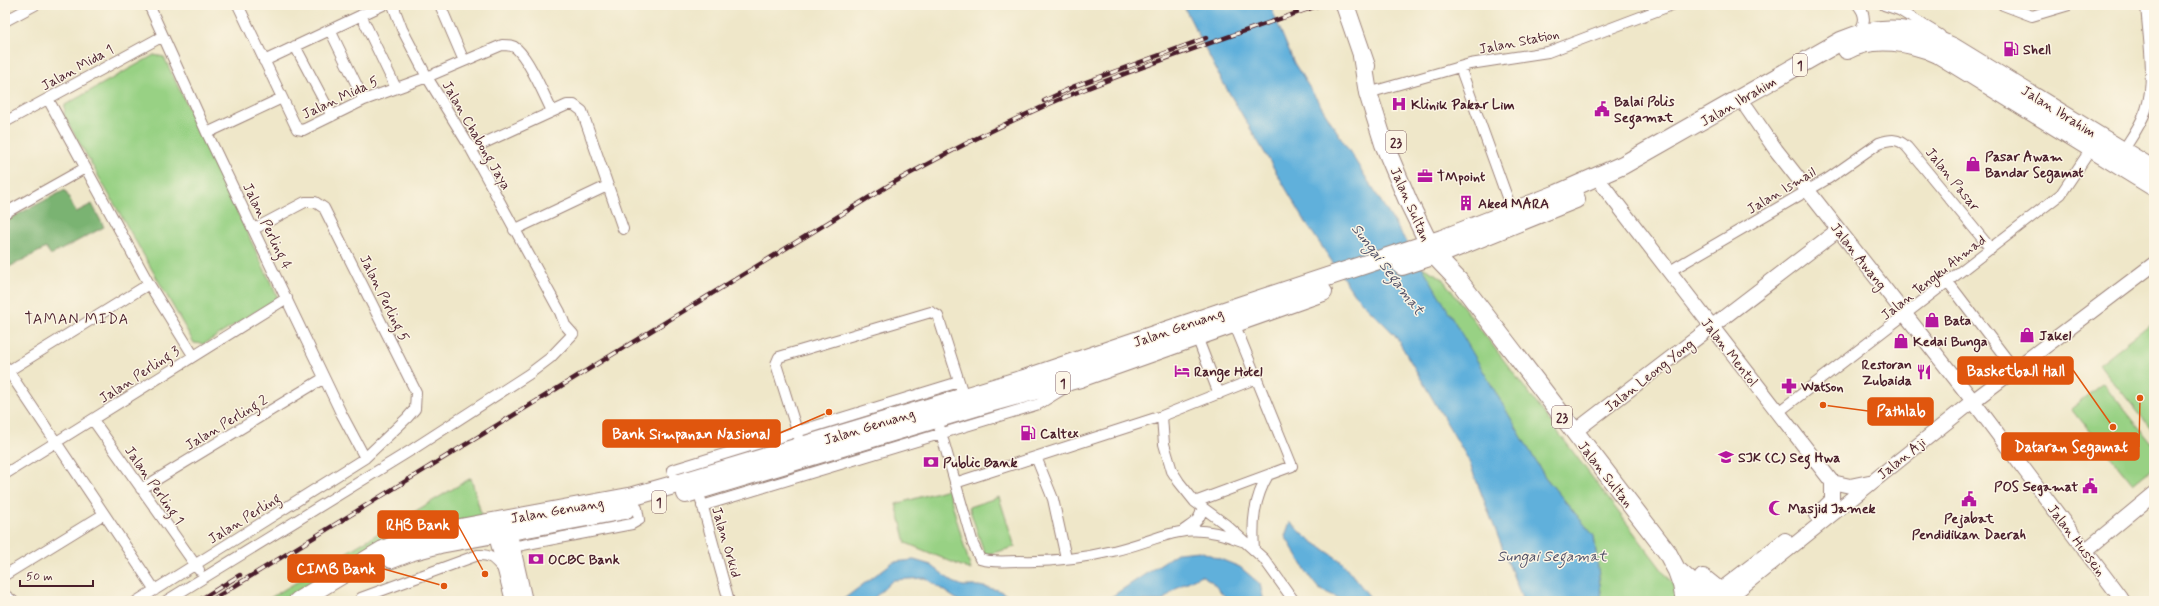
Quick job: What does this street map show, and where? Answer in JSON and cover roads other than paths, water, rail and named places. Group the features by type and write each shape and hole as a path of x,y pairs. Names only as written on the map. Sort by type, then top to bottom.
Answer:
{"highway":[{"name":"Jalan Sultan","path":"1345,5 1373,92 1387,151 1432,249 1459,281 1666,552 1676,569 1720,597"},
{"name":"Jalan Ibrahim","path":"1432,249 1512,211 1598,177 1623,165 1856,34 1870,30 1901,30 1937,40 1953,47 2154,170"},
{"name":"Jalan Ibrahim","path":"1432,249 1604,187 1680,147 1850,48 1871,43 1898,42 1911,44 1938,54 2154,187"},
{"name":"Jalan Genuang","path":"320,601 401,555 440,544 503,531 700,498 801,446 939,426 1080,378 1096,364 1127,345 1242,305 1311,289 1432,249"},
{"name":"Jalan Genuang","path":"298,601 383,550 431,532 503,531 677,484 801,446 962,389 1143,356 1234,323 1311,289"},
{"path":"1127,345 1134,354 1143,356"},
{"name":"Jalan Sultan","path":"1666,552 1683,561 1720,597"},
{"path":"1676,569 1682,585 1685,601"}],"main road":[{"name":"Jalan Awang","path":"1747,108 1776,150 1973,401"},
{"name":"Jalan Mentol","path":"1604,187 1668,272 1832,482"},
{"name":"Jalan Leong Yong","path":"1574,432 1838,230"},
{"name":"Jalan Aji","path":"1720,597 1873,481 1973,401 2154,264"},
{"name":"Jalan Hussein","path":"1973,401 2123,601"},
{"path":"1720,597 1827,507 1834,494 1832,482 1850,486 1873,481"},
{"path":"2085,551 2154,494"},
{"path":"503,531 505,570 512,601"},
{"path":"503,531 525,601"}],"street":[{"path":"5,21 35,5"},
{"name":"Jalan Perling 4","path":"149,5 207,133 324,378 365,458"},
{"path":"207,133 282,98 238,5"},
{"path":"264,61 383,5"},
{"path":"393,5 402,29 427,77"},
{"path":"440,5 464,61"},
{"name":"Jalan Station","path":"1373,92 1460,67 1548,52 1672,5"},
{"path":"1856,34 1864,23 1865,18 1858,5"},
{"path":"1884,5 1908,15 1936,32 1953,47"},
{"path":"2002,5 2032,16 2069,5"},
{"path":"2124,151 2141,121 2148,101 2149,65 2146,5"},
{"path":"361,15 396,88"},
{"path":"330,30 364,100"},
{"name":"Jalan Mida 1","path":"5,122 163,36"},
{"name":"Jalan Chabong Jaya","path":"203,577 406,453 529,374 550,358 573,334 565,325 560,312 471,149 427,77 502,44 512,45 517,49 523,58 552,111"},
{"path":"295,46 332,116"},
{"path":"1460,67 1512,211"},
{"name":"Jalan Mida 5","path":"282,98 297,129 300,130 364,100 427,77"},
{"path":"48,99 149,284 193,356"},
{"path":"471,149 552,111 574,105 582,111 622,229"},
{"name":"Jalan Ismail","path":"1668,272 1829,178 1880,143 1893,139 1907,146"},
{"name":"Jalan Pasar","path":"1907,146 1991,249"},
{"name":"Jalan Tengku Ahmad","path":"1777,413 1906,315 2066,190 2091,149"},
{"path":"5,213 85,168"},
{"path":"514,230 607,186"},
{"name":"Jalan Perling 5","path":"254,229 305,202 315,202 324,208 416,392 417,396 415,409 365,458"},
{"path":"1948,282 2015,370"},
{"path":"149,284 6,370 155,590"},
{"name":"Jalan Perling 3","path":"5,474 287,298"},
{"path":"801,446 776,364 779,357 931,312 938,316 962,389"},
{"path":"1198,504 1292,466 1234,323"},
{"path":"1197,337 1219,394"},
{"name":"Jalan Perling 2","path":"141,489 324,378"},
{"path":"955,483 1162,416 1257,378"},
{"path":"1162,416 1164,444 1172,471 1198,504 1225,524 1242,541 1254,549 1264,559 1294,601"},
{"name":"Jalan Perling 1","path":"93,420 203,577"},
{"path":"700,498 939,426 973,544 980,559 987,561 1031,562 1112,551 1184,530 1197,522 1202,515 1198,504"},
{"path":"1036,457 1053,499 1066,558"},
{"name":"Jalan Perling","path":"137,601 365,458"},
{"path":"1254,549 1252,530 1254,508 1260,489 1268,475"},
{"name":"Jalan Orkid","path":"700,498 727,600"},
{"path":"5,575 104,514"},
{"path":"1184,530 1210,531 1242,541"},
{"path":"361,598 478,555 486,555 494,558 505,570"},
{"path":"166,601 203,577"},
{"path":"5,595 13,601"}],"water":[{"name":"Sungai Segamat","path":"1183,5 1270,5 1294,63 1429,278 1545,477 1594,536 1602,601 1523,601 1468,459 1395,335 1354,294 1308,226 1221,79"},
{"path":"1290,522 1306,537 1341,561 1373,601 1345,601 1319,589 1311,579 1285,536"},
{"path":"1200,551 1240,567 1260,584 1264,601 1229,601 1211,581 1201,575 1178,587 1162,601 1105,601 1177,553"},
{"path":"914,560 931,565 953,582 963,586 979,586 998,590 1018,601 959,601 925,578 893,580 871,601 841,601 893,562"}],"railway":[{"path":"210,601 891,184 937,159 984,134 1080,91 1170,57 1320,5"},
{"path":"1044,101 1075,86 1206,38"},
{"path":"198,601 240,575"}],"place":[{"name":"Shell","path":"2011,49"},
{"name":"Klinik Pakar Lim","path":"1399,104"},
{"name":"Balai Polis Segamat","path":"1602,109"},
{"name":"Pasar Awam Bandar Segamat","path":"1973,164"},
{"name":"TMpoint","path":"1425,176"},
{"name":"Aked MARA","path":"1466,203"},
{"name":"Bata","path":"1932,320"},
{"name":"Jakel","path":"2027,335"},
{"name":"Kedai Bunga","path":"1901,341"},
{"name":"Range Hotel","path":"1182,371"},
{"name":"Restoran Zubaida","path":"1924,372"},
{"name":"Watson","path":"1789,386"},
{"name":"Dataran Segamat","path":"2140,398"},
{"name":"Pathlab","path":"1823,405"},
{"name":"Bank Simpanan Nasional","path":"829,412"},
{"name":"Basketball Hall","path":"2113,427"},
{"name":"Caltex","path":"1028,433"},
{"name":"SJK (C) Seg Hwa","path":"1726,457"},
{"name":"Public Bank","path":"931,462"},
{"name":"POS Segamat","path":"2090,486"},
{"name":"Pejabat Pendidikan Daerah","path":"1969,499"},
{"name":"Masjid Jamek","path":"1776,508"},
{"name":"OCBC Bank","path":"536,559"},
{"name":"RHB Bank","path":"485,574"},
{"name":"CIMB Bank","path":"444,586"}],"district":[{"name":"TAMAN MIDA","path":"77,319"}]}
